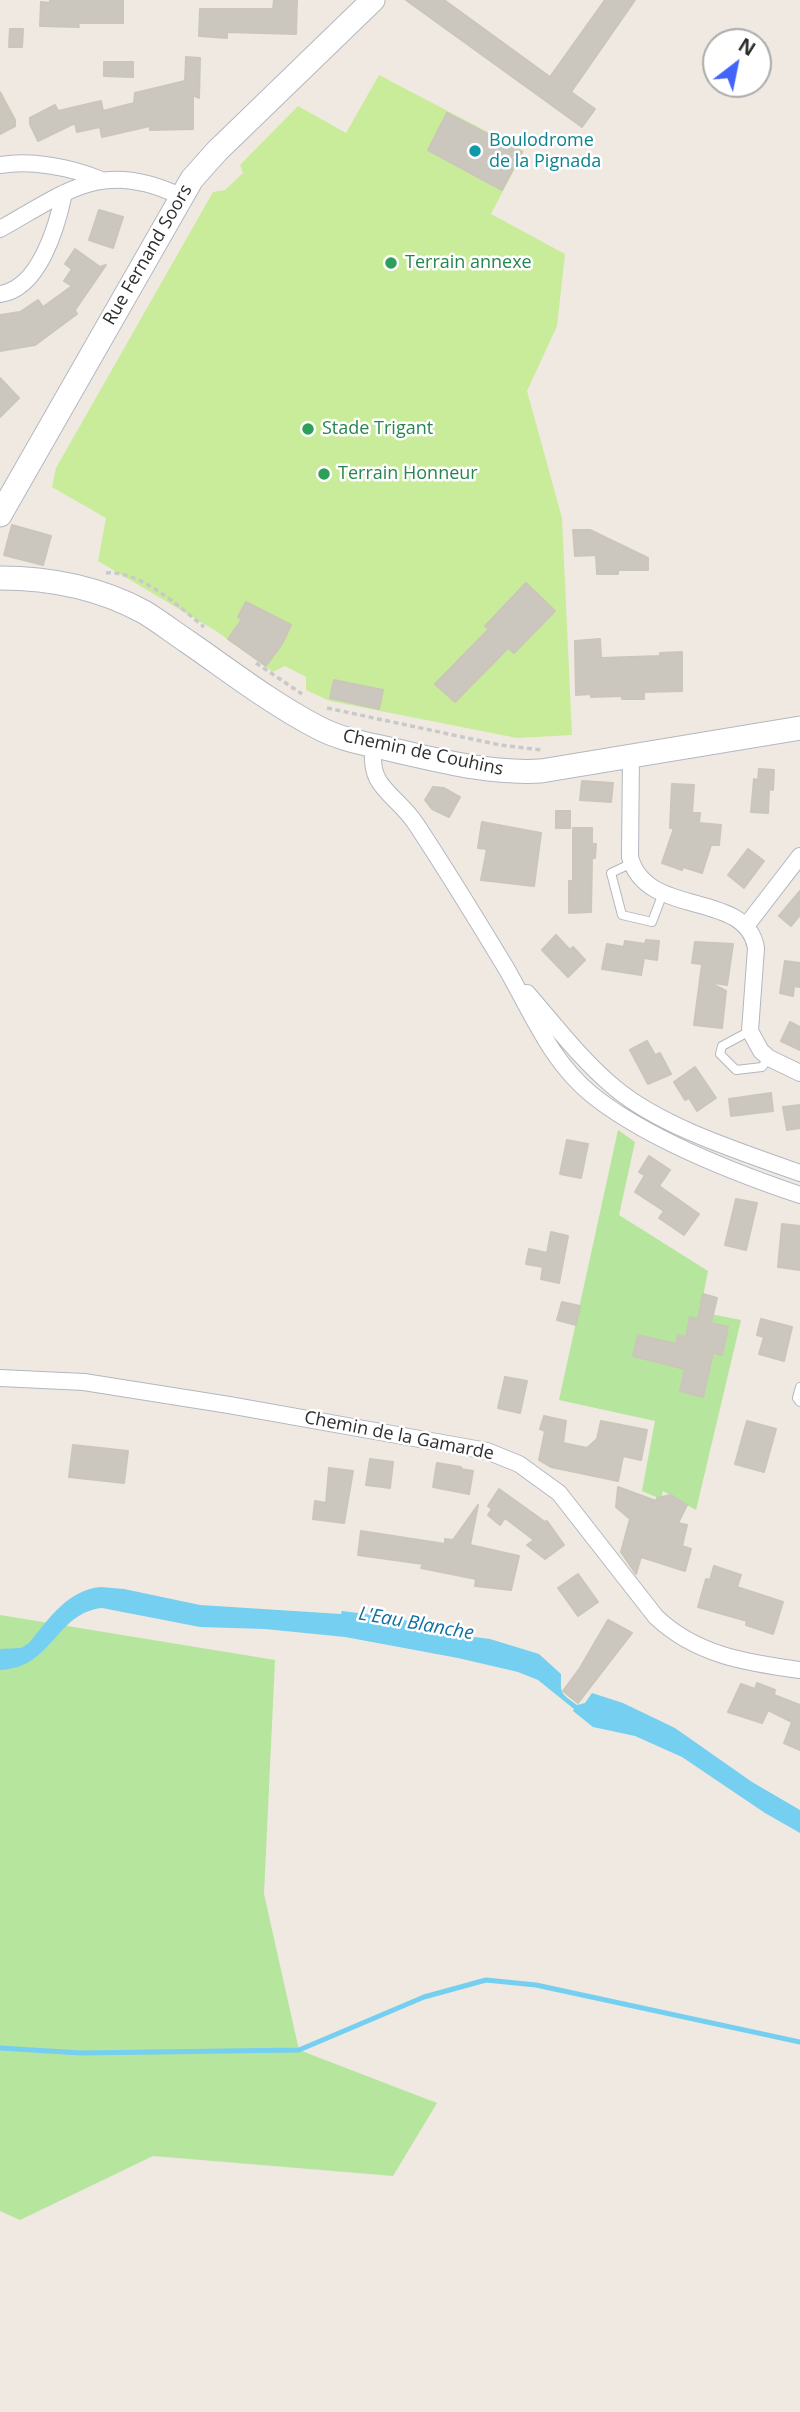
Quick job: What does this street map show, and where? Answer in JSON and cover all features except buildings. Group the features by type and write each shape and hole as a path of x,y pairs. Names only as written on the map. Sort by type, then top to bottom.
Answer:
{"street":[{"name":"Rue Fernand Soors","path":"0,515 192,179 217,151 373,0"},
{"path":"0,165 44,166 82,172 99,179 142,181 180,196"},
{"path":"0,229 64,193 99,179"},
{"path":"0,294 15,290 34,273 60,214 64,193"},
{"name":"Chemin de Couhins","path":"0,578 48,581 114,598 147,614 282,707 319,728 348,739 475,768 541,771 800,728"},
{"path":"374,745 372,766 376,779 415,822 507,970 552,1053 568,1073 616,1114 691,1151 800,1195"},
{"path":"631,755 632,863 642,881 663,893 733,917 746,926 755,940 756,948 750,1031 761,1051 769,1058 800,1073"},
{"path":"746,926 800,856"},
{"path":"507,970 567,1039 616,1089 685,1129 800,1173"},
{"name":"Chemin de la Gamarde","path":"0,1378 84,1382 440,1442 503,1457 540,1478 559,1493 656,1617 673,1633 715,1653 800,1670"}],"lane":[{"path":"632,863 611,873 622,915 652,922 663,893"},
{"path":"750,1031 722,1046 720,1054 736,1070 762,1067 769,1058"},
{"path":"800,1387 797,1398 800,1402"}],"path":[{"path":"82,588 86,580 99,574 117,572 139,581 171,600 206,629"},
{"path":"248,658 312,701"},
{"path":"323,708 500,745 552,751"}],"green space":[{"name":"Stade Trigant","path":"379,75 524,151 491,214 565,254 557,326 527,391 562,518 572,735 517,738 330,701 306,690 306,677 285,666 273,672 216,631 98,561 106,518 52,487 56,468 213,192 225,190 243,173 240,165 298,106 346,133"},
{"path":"618,1130 635,1142 619,1215 708,1271 700,1312 741,1320 696,1510 663,1491 661,1499 642,1491 655,1421 559,1400"},
{"path":"0,1615 275,1660 264,1894 299,2050 437,2103 393,2176 153,2156 20,2220 0,2211"}],"water":[{"path":"89,1589 124,1589 200,1605 341,1614 342,1611 398,1618 451,1634 490,1639 539,1654 561,1674 562,1692 577,1705 585,1703 592,1693 623,1703 675,1728 752,1782 800,1810 800,1833 765,1813 682,1757 635,1736 593,1727 538,1680 518,1672 458,1658 345,1637 265,1629 200,1627 102,1608 86,1612 74,1620 32,1660 18,1667 0,1670 0,1649 21,1648 29,1643 69,1600"}],"waterway":[{"name":"L'Eau Blanche","path":"0,2048 81,2053 299,2050 424,1997 486,1980 536,1985 800,2042"}],"place":[{"name":"Boulodrome de la Pignada","path":"475,151"},
{"name":"Terrain annexe","path":"391,263"},
{"name":"Stade Trigant","path":"308,429"},
{"name":"Terrain Honneur","path":"324,474"}]}
